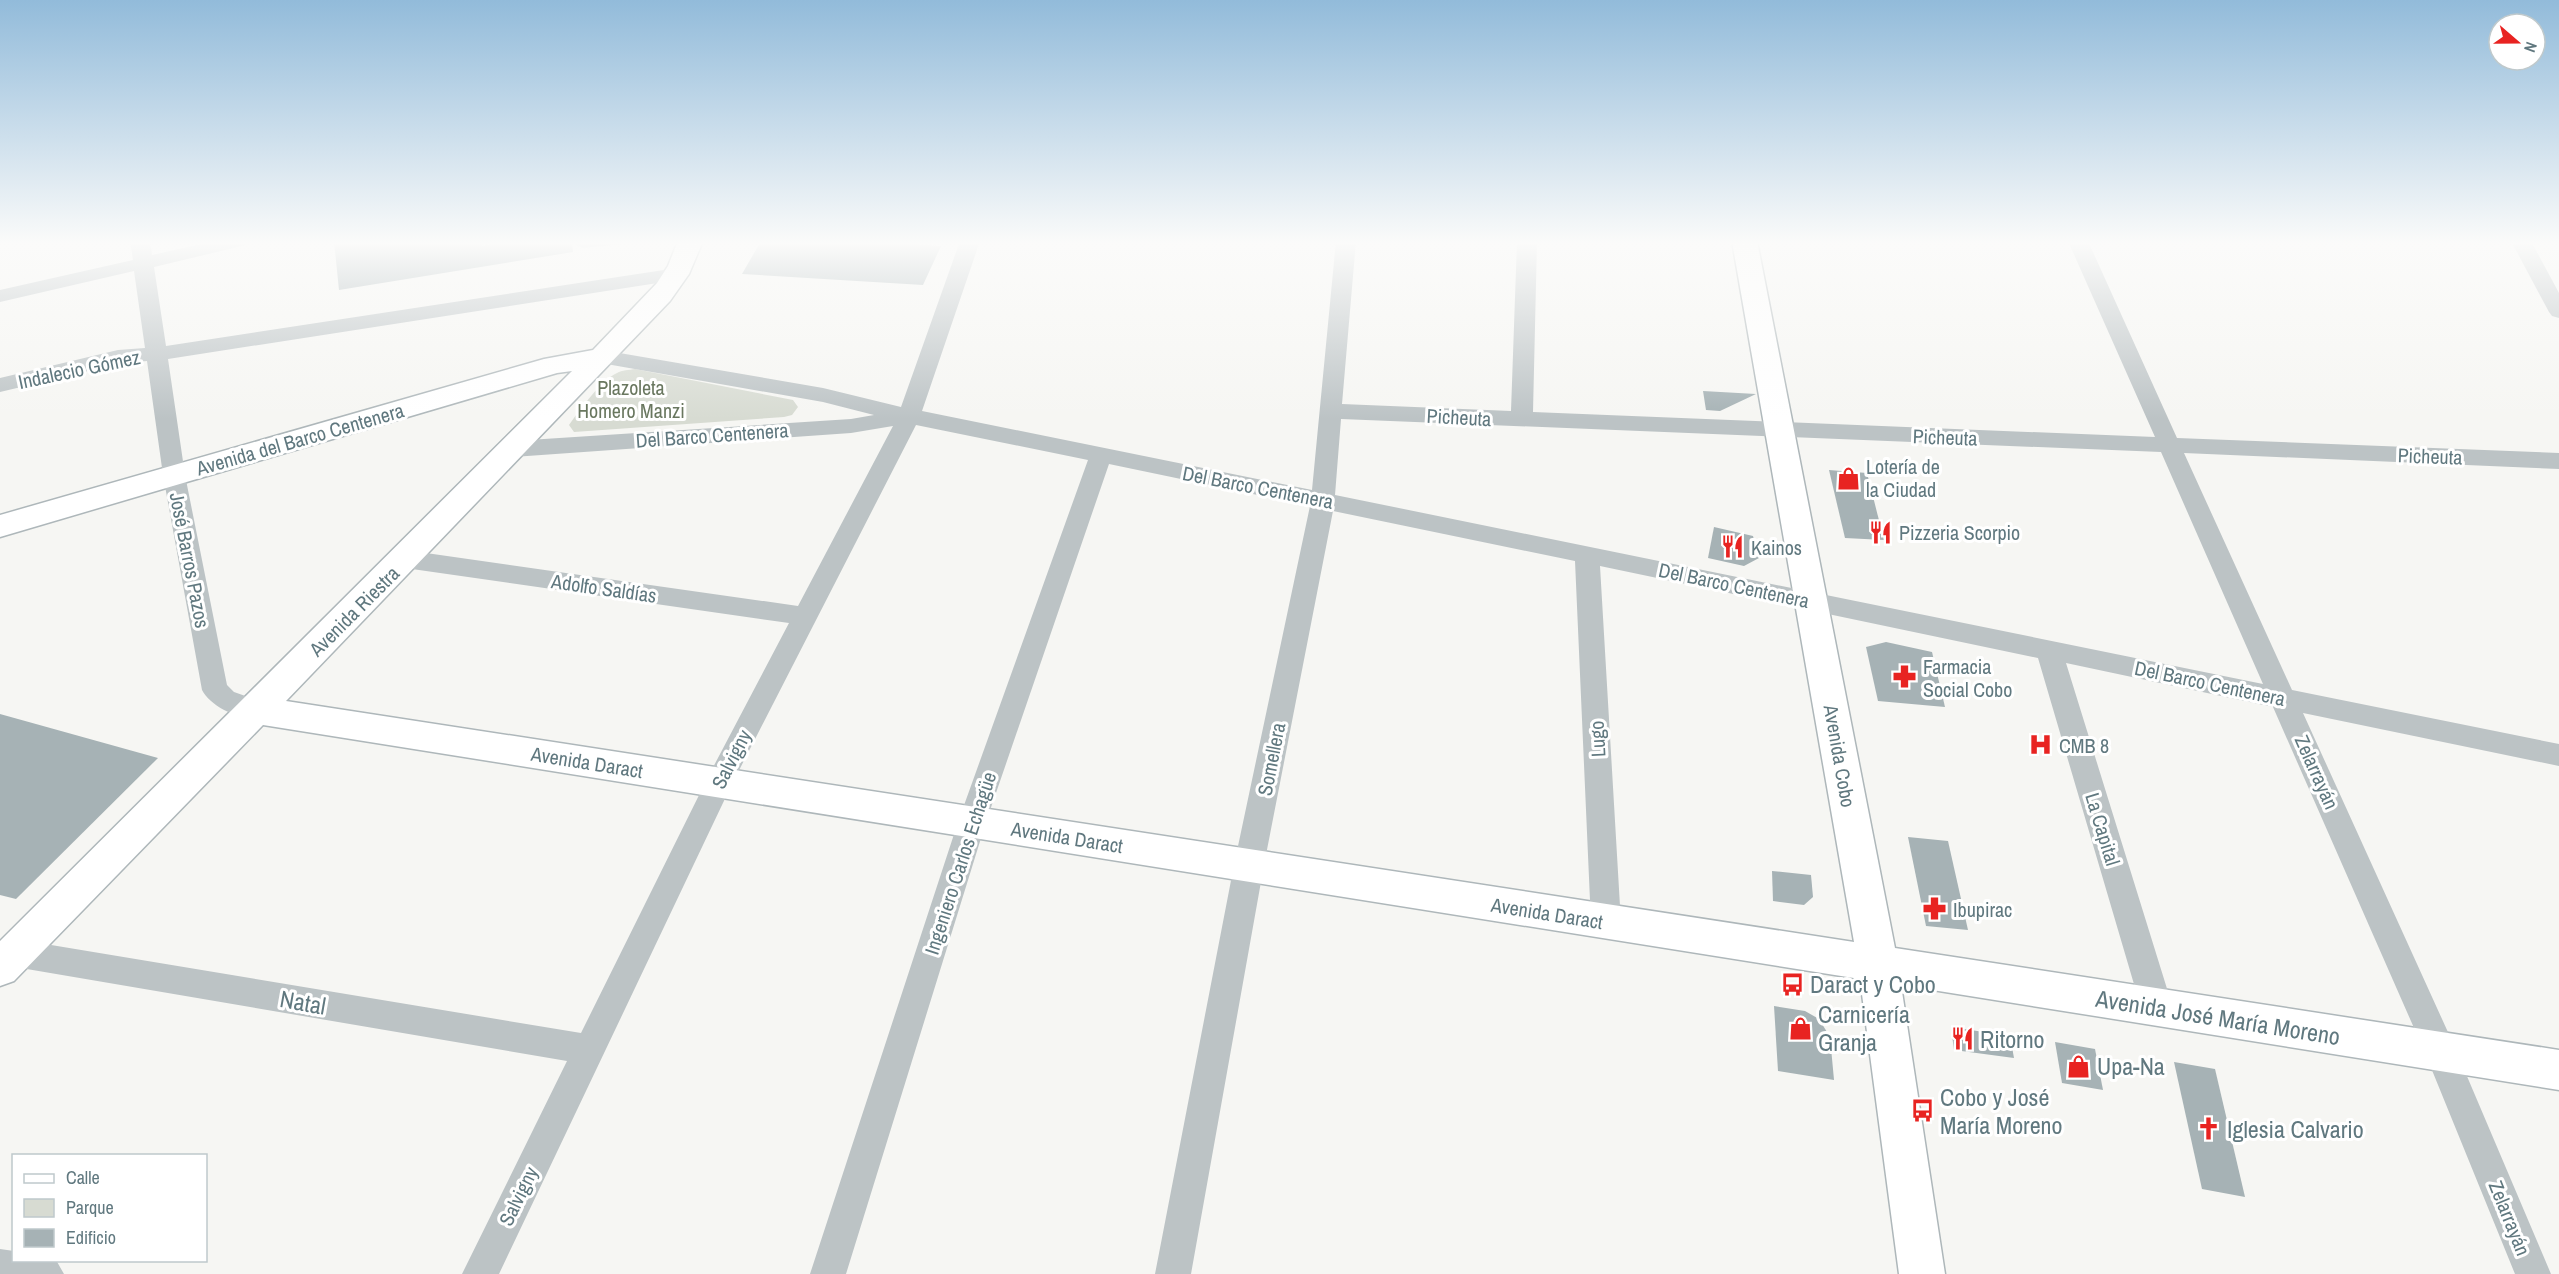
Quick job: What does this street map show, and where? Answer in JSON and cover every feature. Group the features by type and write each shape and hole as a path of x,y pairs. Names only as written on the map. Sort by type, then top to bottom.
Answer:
{"main road":[{"name":"Avenida Riestra","path":"7,960 405,559 656,300"},
{"name":"Avenida Cobo","path":"1756,300 1878,964 1922,1274"},
{"name":"Avenida del Barco Centenera","path":"0,526 554,365 602,357"},
{"name":"Avenida Daract","path":"256,710 1878,964"},
{"name":"Avenida José María Moreno","path":"1878,964 2559,1070"}],"street":[{"name":"José Barros Pazos","path":"150,300 174,475 215,690 225,699 256,710"},
{"name":"Indalecio Gómez","path":"0,385 118,357 158,354 505,300"},
{"name":"Salvigny","path":"480,1274 719,783 803,616 909,416 949,300"},
{"name":"Somellera","path":"1173,1274 1249,866 1323,500 1341,300"},
{"path":"1522,420 1525,300"},
{"name":"Zelarrayán","path":"2105,300 2441,1052 2533,1274"},
{"name":"Del Barco Centenera","path":"602,357 823,395 909,416 2559,755"},
{"name":"Picheuta","path":"1331,411 2559,461"},
{"name":"Del Barco Centenera","path":"513,449 851,426 909,416"},
{"name":"Ingeniero Carlos Echagüe","path":"828,1274 972,822 1101,455"},
{"name":"Lugo","path":"1587,555 1606,923"},
{"name":"Adolfo Saldías","path":"405,559 803,616"},
{"name":"La Capital","path":"2049,651 2157,1008"},
{"name":"Natal","path":"7,960 590,1050"},
{"path":"0,1267 46,1274"}],"green space":[{"name":"Plazoleta Homero Manzi","path":"635,369 793,400 798,407 792,415 784,417 574,432 569,425 598,388 611,376"}],"building":[{"path":"1703,391 1756,394 1720,411 1706,410"},
{"path":"1829,470 1867,473 1884,540 1845,538"},
{"name":"Kainos","path":"1714,527 1753,536 1759,558 1744,566 1708,558"},
{"name":"Farmacia Social Cobo","path":"1886,642 1932,652 1945,707 1878,701 1866,647"},
{"path":"0,714 158,758 16,899 0,895"},
{"path":"1908,837 1948,841 1968,930 1926,926"},
{"path":"1772,871 1811,875 1813,897 1804,905 1773,901"},
{"path":"1774,1006 1805,1011 1819,1019 1830,1037 1834,1080 1778,1071"},
{"path":"1951,1027 2010,1036 2014,1058 1954,1050"},
{"name":"Upa-Na","path":"2055,1042 2095,1049 2103,1090 2062,1083"},
{"name":"Iglesia Calvario","path":"2174,1062 2215,1069 2245,1197 2202,1189"}],"place":[{"name":"Lotería de la Ciudad","path":"1848,478"},
{"name":"Pizzeria Scorpio","path":"1881,532"},
{"name":"Kainos","path":"1733,547"},
{"name":"Farmacia Social Cobo","path":"1905,677"},
{"name":"CMB 8","path":"2041,745"},
{"name":"Ibupirac","path":"1935,909"},
{"name":"Daract y Cobo","path":"1792,984"},
{"name":"Carnicería Granja","path":"1800,1028"},
{"name":"Ritorno","path":"1962,1039"},
{"name":"Upa-Na","path":"2079,1066"},
{"name":"Cobo y José María Moreno","path":"1922,1111"},
{"name":"Iglesia Calvario","path":"2209,1129"}]}
